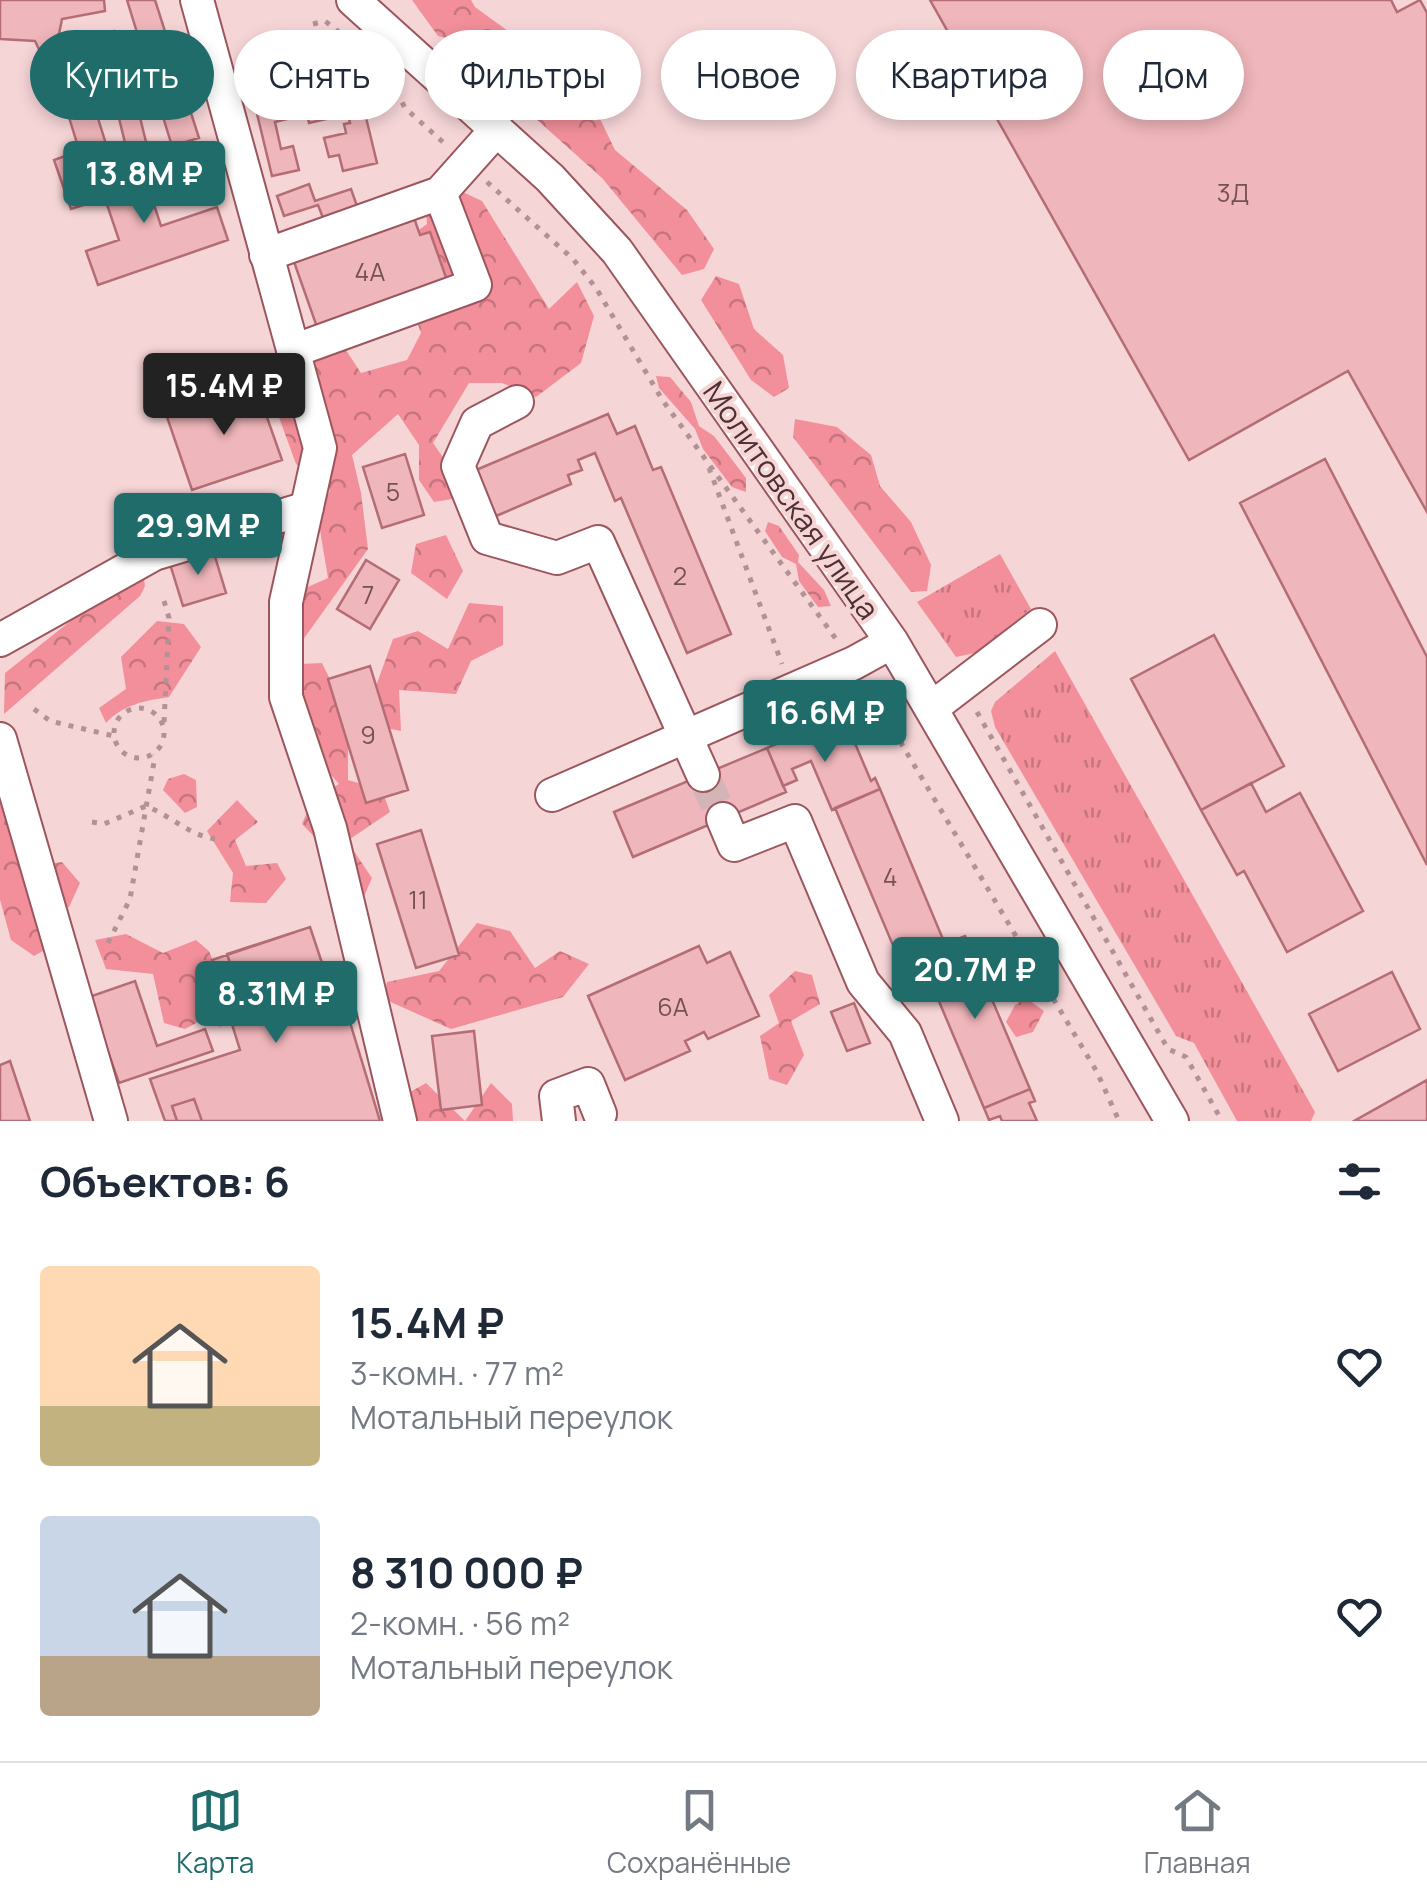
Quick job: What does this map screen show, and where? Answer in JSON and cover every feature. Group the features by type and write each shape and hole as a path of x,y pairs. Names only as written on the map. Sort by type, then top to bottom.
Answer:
{"street":[{"path":"197,0 320,448 286,602 286,697 330,828 400,1121"},
{"name":"Молитовская улица","path":"354,0 550,178 617,252 892,642 1172,1121"},
{"path":"266,256 440,192 497,130"},
{"path":"293,351 474,284 440,192"},
{"path":"516,402 477,422 458,466 488,538 557,558 598,542 703,775"},
{"path":"0,640 154,554 307,508"},
{"path":"932,707 1040,625"},
{"path":"552,796 854,663 892,642"},
{"path":"0,739 111,1121"},
{"path":"723,819 734,845 795,821 863,982 905,1033 942,1121"},
{"path":"559,1121 556,1096 588,1084 600,1114"}],"path":[{"path":"313,24 325,21 384,68 405,108 573,259 596,288 663,401 854,663 1097,1072 1119,1121"},
{"path":"705,458 792,690"},
{"path":"164,602 169,618 164,726 163,742 144,758 128,756 114,736 118,720 138,708 154,712 164,726"},
{"path":"34,709 50,721 114,736"},
{"path":"978,712 1168,1049 1186,1057 1222,1121"},
{"path":"108,943 130,899 154,762 152,755"},
{"path":"92,822 104,824 146,806 176,820 196,836 216,838"}],"green space":[{"path":"412,0 471,0 507,30 434,30"},
{"path":"537,120 601,120 615,150 687,210 714,249 704,269 682,275 602,178"},
{"path":"435,179 482,201 549,309 577,282 594,316 581,363 536,397 502,383 469,383 433,443 456,476 458,498 434,502 419,480 419,445 398,414 352,455 368,549 300,644 301,590 328,578 318,518 330,490 296,464 273,401 314,338 336,335 361,373 407,360 421,333 400,274 407,239 427,224 425,194"},
{"path":"716,276 739,284 754,329 783,355 789,388 774,397 751,380 701,300"},
{"path":"656,376 670,377 691,402 699,426 714,436 746,478 746,492 732,487 703,449 695,429 659,388"},
{"path":"795,419 837,427 871,455 880,486 911,522 931,565 927,591 911,592 793,437"},
{"path":"768,522 779,526 799,555 798,562 824,590 831,606 818,607 799,581 796,564 782,557 765,531"},
{"path":"446,535 463,571 447,599 411,573 416,544"},
{"path":"1000,554 1031,609 975,653 956,657 917,602"},
{"path":"135,577 144,579 140,596 4,714 5,673 97,600"},
{"path":"469,603 503,606 503,645 471,661 456,694 399,690 401,731 381,727 371,700 393,639 418,631 448,649"},
{"path":"157,621 184,624 201,647 169,697 127,707 106,723 99,708 126,689 121,657"},
{"path":"1055,651 1315,1112 1311,1121 1237,1121 1194,1043 1176,1036 995,727 991,711 995,702"},
{"path":"322,663 348,716 348,780 382,790 390,812 347,841 372,878 361,903 326,849 302,824 312,800 339,784 305,746 300,664"},
{"path":"184,774 196,780 197,807 185,813 163,790 168,779"},
{"path":"0,796 24,867 62,862 80,883 69,907 37,910 48,948 34,956 11,940 0,900"},
{"path":"237,800 258,822 235,840 246,866 277,863 286,879 266,903 230,902 233,873 207,831"},
{"path":"477,923 510,931 535,968 560,951 589,964 563,997 451,1029 384,999 387,982 439,971"},
{"path":"126,934 163,953 196,940 209,951 235,1016 220,1027 204,1019 185,1029 164,1023 153,974 106,969 95,940"},
{"path":"795,971 812,975 820,1004 791,1021 804,1055 787,1085 769,1079 760,1036 779,1023 769,995"},
{"path":"1026,998 1044,1011 1033,1032 1016,1037 1006,1022 1015,1005"},
{"path":"426,1083 465,1121 413,1121 405,1095"},
{"path":"491,1083 512,1104 513,1121 465,1121"}],"building":[{"path":"0,0 104,0 105,11 62,19 60,30 30,30 30,41 0,39"},
{"path":"127,0 155,0 165,30 136,30"},
{"path":"930,0 1391,0 1397,12 1420,0 1427,13 1427,512 1348,371 1189,460 998,120 1083,120 1083,30 947,30"},
{"path":"70,120 99,120 110,157 84,166"},
{"path":"119,120 141,120 147,146 127,151"},
{"path":"164,120 193,120 199,138 172,146"},
{"path":"259,120 283,120 275,122 281,149 293,146 299,170 272,176"},
{"path":"349,120 367,120 377,163 343,171 339,155 329,157 324,138 346,133 344,124"},
{"path":"127,151 136,180 145,177 161,226 217,207 228,240 98,285 86,251 119,240 93,163"},
{"path":"76,152 93,202 71,209 54,160"},
{"path":"217,179 223,196 208,202 203,185"},
{"path":"309,184 315,201 351,189 357,206 323,218 318,205 284,216 277,196"},
{"path":"413,215 420,235 430,232 448,283 318,330 293,259"},
{"path":"256,386 282,460 192,490 167,417"},
{"path":"608,414 617,434 635,426 653,470 661,467 731,634 687,653 621,498 615,501 595,453 578,460 582,470 568,475 571,484 496,516 476,470"},
{"path":"405,454 424,515 382,528 363,467"},
{"path":"1325,459 1427,657 1427,865 1240,503"},
{"path":"213,550 226,593 183,606 170,564"},
{"path":"366,560 399,580 370,629 337,609"},
{"path":"1214,635 1284,766 1201,810 1131,679"},
{"path":"370,666 408,790 366,803 328,679"},
{"path":"825,723 833,742 851,734 871,781 875,778 880,789 832,810 811,761 792,769 797,780 783,786 767,748"},
{"path":"767,748 786,792 633,857 614,812"},
{"path":"1251,783 1266,812 1300,793 1363,911 1287,952 1244,871 1237,875 1201,810"},
{"path":"880,789 945,944 900,962 835,808"},
{"path":"421,830 459,955 416,968 377,844"},
{"path":"310,927 331,990 342,996 380,1121 165,1121 150,1079 240,1050 212,960"},
{"path":"310,927 331,990 248,1017 227,954"},
{"path":"965,936 1030,1089 984,1108 919,954"},
{"path":"699,946 707,963 730,952 759,1016 708,1039 704,1032 685,1041 690,1051 625,1080 588,996"},
{"path":"1392,972 1420,1029 1338,1071 1309,1014"},
{"path":"135,981 157,1046 205,1029 213,1051 119,1083 89,997"},
{"path":"854,1003 870,1043 847,1051 831,1012"},
{"path":"474,1031 482,1105 441,1110 432,1036"},
{"path":"10,1061 30,1121 0,1121 0,1065"},
{"path":"1427,1080 1427,1121 1354,1121"},
{"path":"1030,1089 1035,1101 1029,1103 1037,1121 1002,1121 1000,1116 989,1120 984,1108"},
{"path":"194,1099 202,1121 177,1121 172,1106"}],"tunnel":[{"path":"703,775 723,819"}]}
